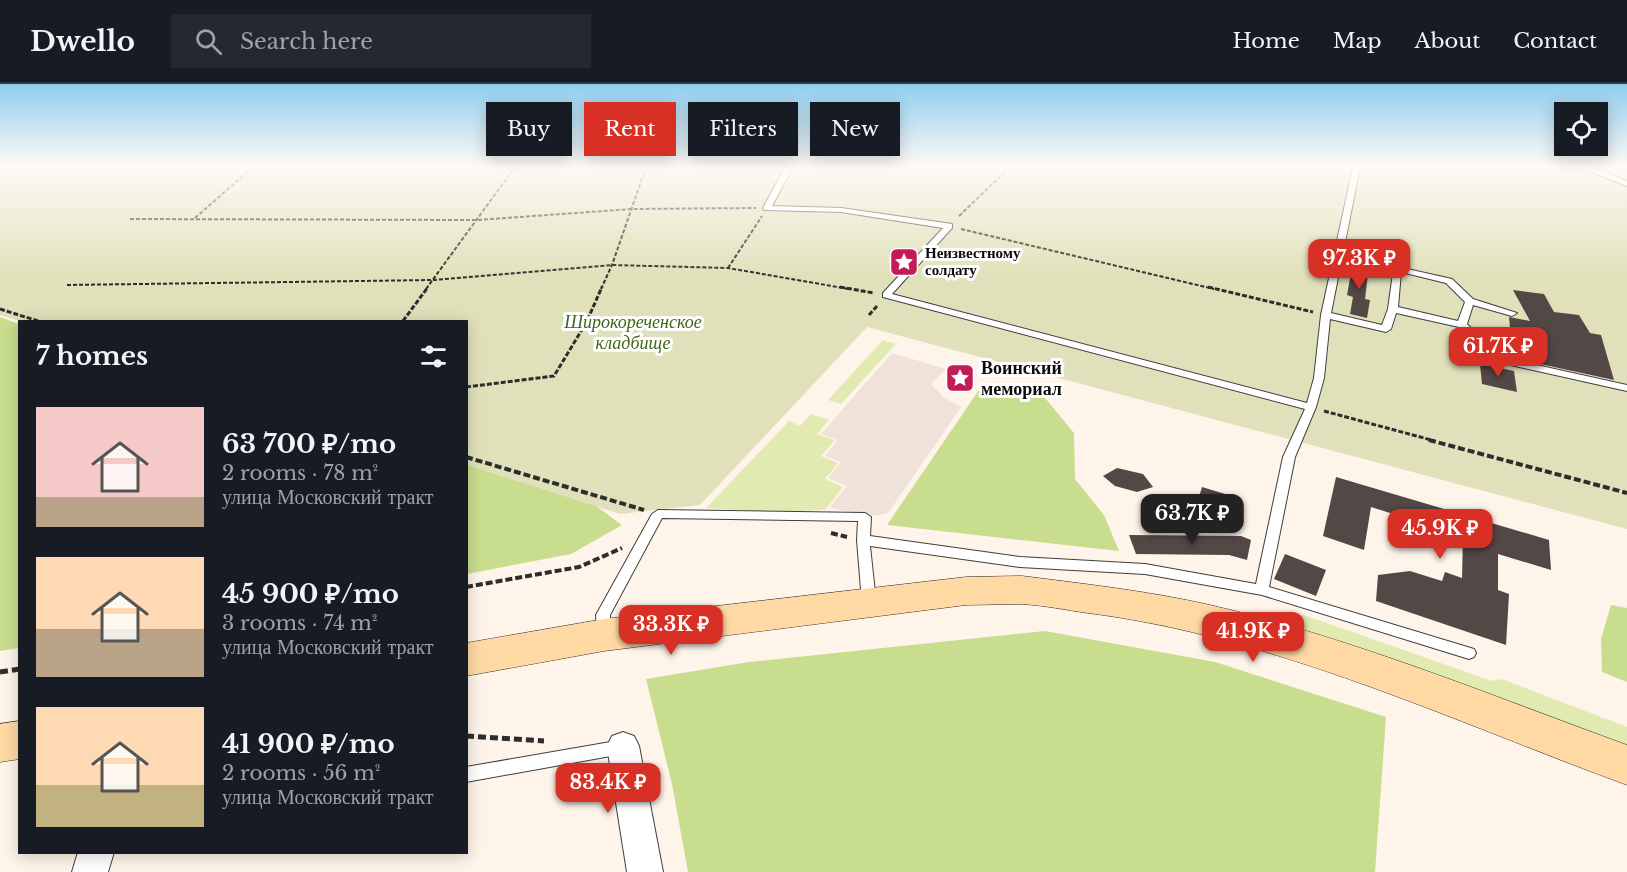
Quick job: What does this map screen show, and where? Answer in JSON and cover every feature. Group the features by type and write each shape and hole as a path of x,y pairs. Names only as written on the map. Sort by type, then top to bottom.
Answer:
{"main road":[{"path":"468,660 604,635 966,591 1022,590 1140,605 1222,624 1358,665 1627,765"},
{"path":"0,743 18,740"}],"street":[{"path":"623,746 645,872"},
{"path":"90,872 95,854"}],"lane":[{"path":"769,204 767,208 841,210 949,226"},
{"path":"1262,590 1289,457 1311,407 1318,378 1326,315 1349,204"},
{"path":"949,226 886,295 1311,407"},
{"path":"1326,315 1386,329 1393,309 1397,268 1449,281 1470,301 1512,313"},
{"path":"1462,325 1470,301"},
{"path":"1393,309 1462,325 1497,359 1627,388"},
{"path":"604,635 603,615 658,514 865,517 862,540 869,604"},
{"path":"862,540 1020,561 1144,569 1262,590 1469,653"},
{"path":"468,775 623,746"}],"path":[{"path":"194,219 211,204"},
{"path":"404,320 489,204"},
{"path":"468,387 554,376 586,323 612,265 634,204"},
{"path":"949,226 972,204"},
{"path":"130,219 477,220 632,209 767,208"},
{"path":"728,268 767,208"},
{"path":"949,226 1326,315"},
{"path":"67,285 434,280 612,265 728,268 886,295"},
{"path":"0,309 35,320"},
{"path":"1311,407 1627,493"},
{"path":"468,458 658,514"},
{"path":"823,531 862,540"},
{"path":"468,587 579,567 647,537"},
{"path":"0,672 18,669"}],"green space":[{"name":"Широкореченское кладбище","path":"0,204 1627,204 1627,529 867,327 700,505 620,514 468,465 468,320 18,320 0,315"},
{"path":"0,317 18,324 18,648 0,651"},
{"path":"883,340 896,344 841,404 828,400"},
{"path":"983,384 1036,387 1074,433 1075,479 1104,515 1119,551 887,525"},
{"path":"811,414 829,420 817,434 835,440 821,456 838,463 825,479 843,487 825,510 765,512 706,508 789,421 800,426"},
{"path":"468,464 592,503 622,525 571,554 468,574"},
{"path":"1611,605 1627,608 1627,682 1602,672 1601,639"},
{"path":"1304,615 1492,681 1502,679 1627,727 1627,746 1293,627 1289,619"},
{"path":"1045,631 1215,662 1386,717 1375,872 688,872 672,784 646,679 749,662"}],"shaded area":[{"path":"892,353 946,369 931,384 944,398 961,407 888,513 865,517 830,507 847,486 828,478 841,462 825,456 838,440 821,434"}],"building":[{"path":"1353,262 1369,265 1365,299 1370,300 1367,318 1350,314 1353,297 1347,295"},
{"path":"1513,290 1544,294 1554,312 1579,315 1590,333 1601,335 1614,380 1513,358 1509,317 1530,321"},
{"path":"1480,364 1514,371 1517,392 1482,384"},
{"path":"1117,468 1143,474 1153,487 1137,492 1115,486 1103,476"},
{"path":"1336,477 1549,540 1551,570 1498,554 1498,590 1509,594 1506,645 1376,601 1378,575 1410,571 1442,581 1445,572 1462,578 1463,536 1371,507 1364,550 1323,536"},
{"path":"1202,487 1242,499 1236,516 1197,504"},
{"path":"1129,535 1241,536 1251,540 1247,560 1229,555 1136,554"},
{"path":"1285,554 1326,570 1316,596 1274,579"}],"place":[{"name":"Неизвестному солдату","path":"904,262"},
{"name":"Воинский мемориал","path":"960,378"}]}
